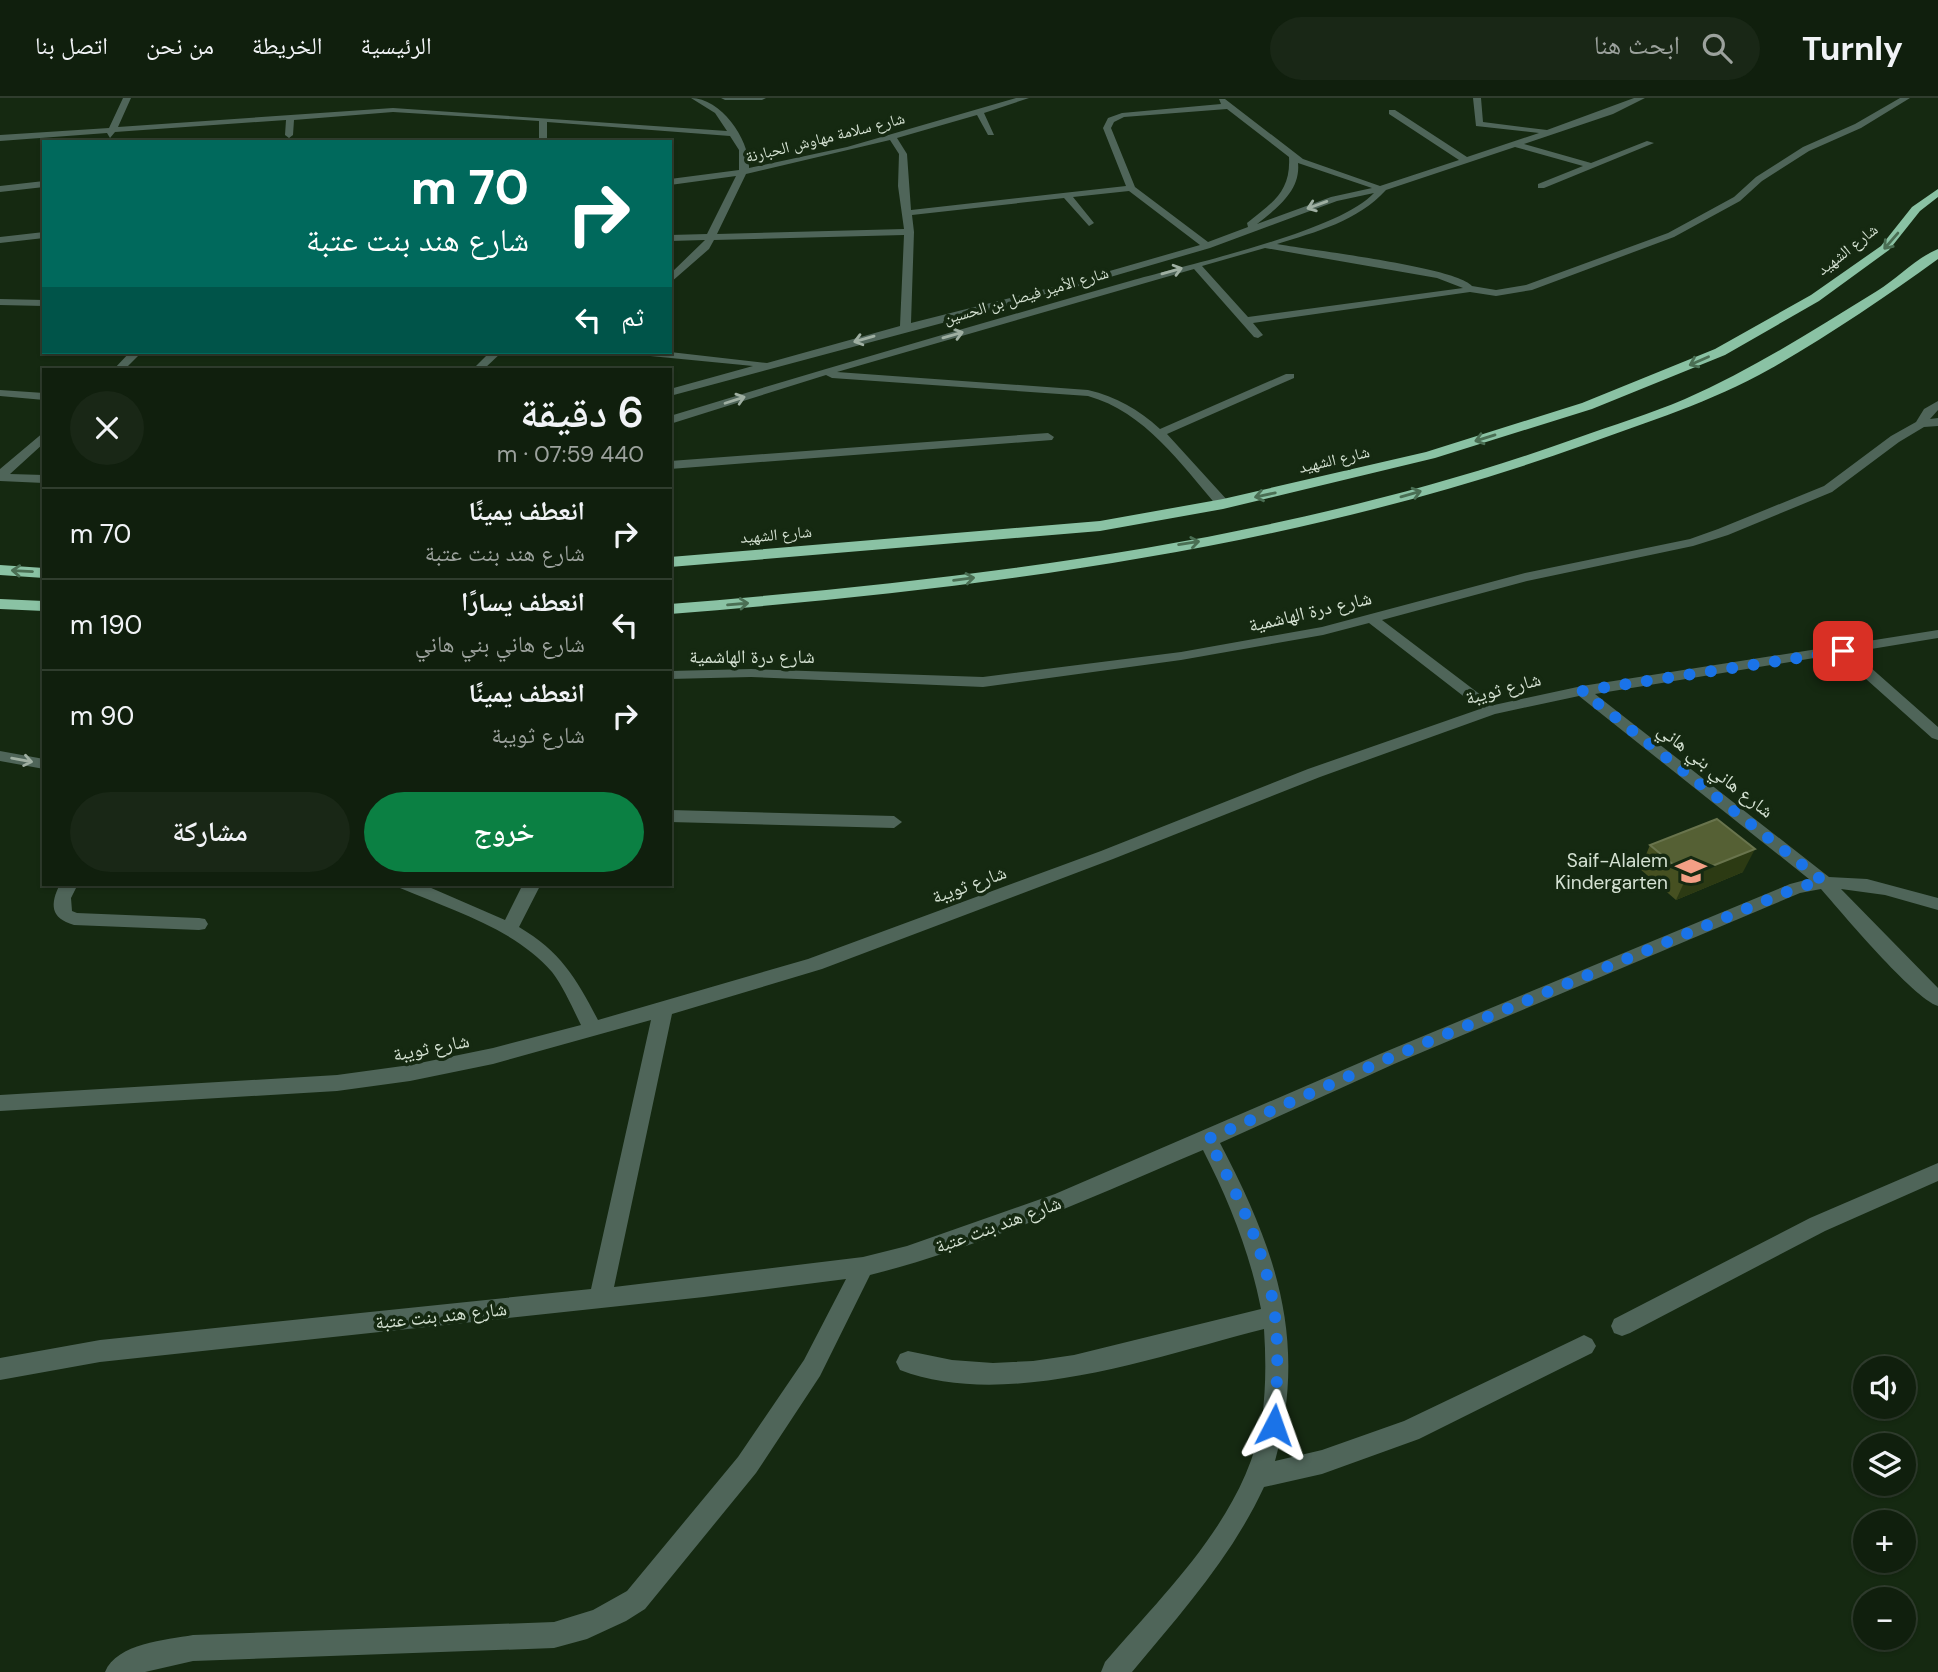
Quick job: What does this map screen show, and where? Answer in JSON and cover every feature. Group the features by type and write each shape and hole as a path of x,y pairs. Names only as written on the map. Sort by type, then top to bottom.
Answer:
{"highway":[{"name":"شارع الشهيد","path":"672,562 1100,526 1223,503 1430,455 1587,406 1720,352 1815,298 1885,248 1916,209 1938,192"},
{"path":"672,609 779,600 990,576 1259,532 1403,497 1551,453 1687,403 1773,362 1889,289 1938,253"},
{"path":"0,570 42,573"},
{"path":"0,604 42,606"}],"street":[{"path":"108,140 127,98"},
{"path":"672,278 706,247 744,174 743,150 718,111 695,98"},
{"path":"725,98 762,98"},
{"name":"شارع سلامة مهاوش الحبارنة","path":"672,182 744,174 892,137 980,112 1006,101 1025,98"},
{"path":"1217,98 1293,157 1318,170 1383,188"},
{"path":"1477,98 1479,124 1551,131"},
{"name":"شارع الأمير فيصل بن الحسين","path":"672,392 1208,246 1334,199 1383,188 1610,112 1641,98"},
{"path":"1247,321 1457,293 1469,289 1496,293 1528,288 1662,239 1737,199 1759,179 1806,149 1858,125 1906,98"},
{"path":"1208,246 1131,188 1107,128 1111,120 1122,115 1229,106"},
{"path":"0,138 290,116 427,110 732,134"},
{"path":"980,112 991,133"},
{"path":"1392,112 1465,160"},
{"path":"289,135 290,116"},
{"path":"543,119 543,140"},
{"path":"892,137 903,155 903,186 909,232 905,328"},
{"path":"1541,186 1650,142"},
{"path":"1515,144 1592,166"},
{"path":"1241,232 1281,199 1293,184 1296,171 1293,157"},
{"path":"0,188 42,184"},
{"path":"906,213 1131,188"},
{"name":"شارع الأمير فيصل بن الحسين","path":"672,419 818,374 1265,245 1332,222 1368,203 1383,188"},
{"path":"1067,195 1089,223"},
{"path":"672,238 909,232"},
{"path":"0,240 42,235"},
{"path":"1265,245 1439,275 1464,283 1469,289"},
{"path":"1196,265 1258,335"},
{"path":"0,302 42,303"},
{"path":"120,368 134,354"},
{"path":"479,368 494,354"},
{"path":"660,354 773,365"},
{"path":"818,374 1097,394 1124,405 1158,434 1223,503"},
{"path":"1158,434 1290,376"},
{"path":"0,393 42,397"},
{"name":"شارع درة الهاشمية","path":"1921,424 1928,412 1938,405"},
{"name":"شارع درة الهاشمية","path":"672,675 751,673 940,682 993,681 1232,648 1323,631 1513,580 1682,544 1723,532 1828,489 1895,439 1921,424 1938,422"},
{"path":"672,465 1048,437"},
{"path":"0,476 42,438"},
{"path":"0,476 42,479"},
{"path":"1371,618 1491,710"},
{"name":"شارع ثويبة","path":"0,1103 337,1083 410,1073 493,1056 592,1027 663,1010 815,964 1107,855 1314,773 1491,710 1582,691 1938,634"},
{"path":"1843,651 1938,734"},
{"name":"شارع هاني بني هاني","path":"1582,691 1823,881 1909,973 1938,999"},
{"path":"0,756 42,764"},
{"path":"672,816 894,822"},
{"name":"شارع هند بنت عتبة","path":"0,1369 100,1351 863,1267 940,1246 1063,1200 1387,1059 1796,888 1823,881 1862,884 1938,904"},
{"path":"68,886 61,907 64,914 74,919 199,924"},
{"path":"410,886 509,930 533,944 557,966 592,1027"},
{"path":"509,930 531,886"},
{"path":"600,1298 663,1010"},
{"path":"1115,1672 1237,1518 1257,1477 1274,1425 1278,1370 1275,1316 1254,1233 1231,1180 1208,1139"},
{"path":"1622,1326 1854,1207 1896,1187 1938,1172"},
{"path":"119,1672 144,1658 192,1648 554,1635 598,1622 618,1612 636,1600 747,1465 812,1368 863,1267"},
{"path":"908,1362 965,1372 1033,1372 1074,1366 1275,1316"},
{"path":"1257,1477 1322,1462 1410,1431 1584,1346"}],"building":[{"path":"1717,819 1755,849 1687,876 1650,845"}],"place":[{"name":"Saif-Alalem Kindergarten","path":"1691,871"}],"route":[{"path":"1274,1425 1278,1370 1275,1316 1267,1276 1254,1233 1231,1180 1208,1139 1387,1059 1796,888 1823,881 1582,691 1843,651"}]}
